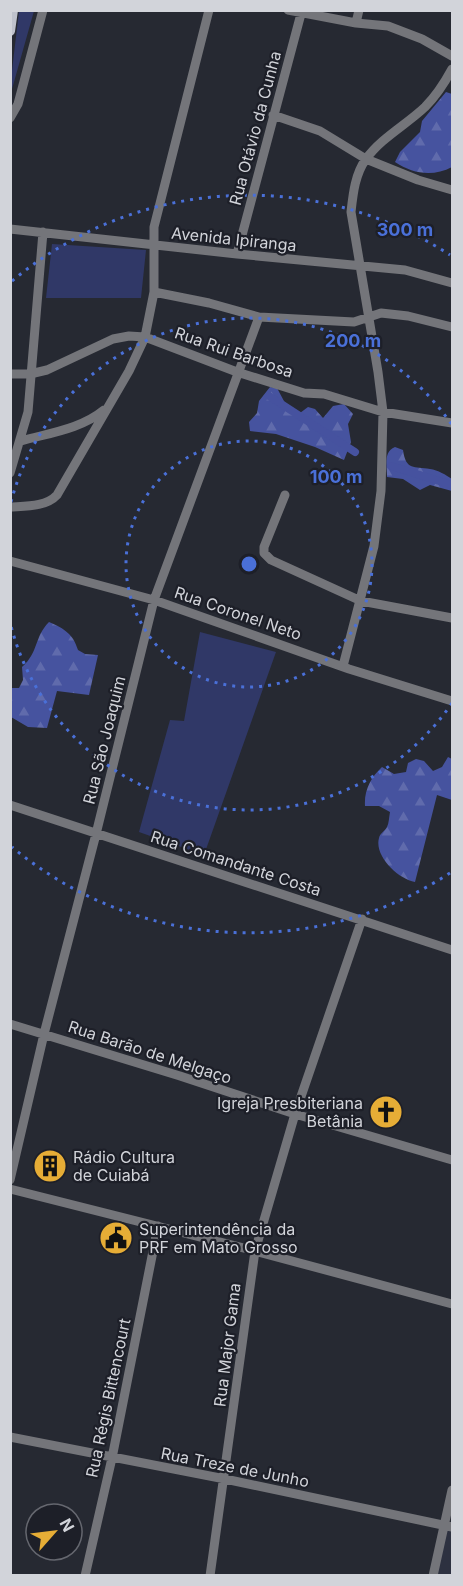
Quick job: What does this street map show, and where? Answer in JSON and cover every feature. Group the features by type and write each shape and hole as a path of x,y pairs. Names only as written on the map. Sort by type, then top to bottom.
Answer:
{"main road":[{"path":"10,31 13,10"}],"street":[{"path":"10,118 18,104 43,10"},
{"path":"10,507 42,504 53,499 129,371 145,337 154,292 154,226 209,10"},
{"path":"288,10 356,23 388,26 422,39 453,56"},
{"path":"356,23 359,10"},
{"name":"Rua Otávio da Cunha","path":"237,254 302,12"},
{"path":"343,666 374,546 379,502 382,412 378,372 351,212 358,173 366,159 381,143 426,106 453,69"},
{"path":"273,115 320,131 366,159 418,180 453,190"},
{"name":"Avenida Ipiranga","path":"10,229 405,270 453,283"},
{"path":"11,466 21,441 28,412 43,232"},
{"path":"154,292 209,303 259,317 354,322 381,314 398,315 453,327"},
{"name":"Rua São Joaquim","path":"10,1180 44,1034 154,600 259,317"},
{"name":"Rua Rui Barbosa","path":"10,374 30,374 47,370 113,339 129,336 145,337 237,372 304,393 324,393 382,412 453,423"},
{"path":"21,441 77,426 95,417 108,406"},
{"path":"285,495 267,535 264,553 271,560 361,601 453,618"},
{"name":"Rua Coronel Neto","path":"10,561 154,600 343,666 453,701"},
{"name":"Rua Comandante Costa","path":"10,805 453,950"},
{"name":"Rua Major Gama","path":"210,1575 255,1251 295,1114 362,919"},
{"name":"Rua Barão de Melgaço","path":"10,1024 295,1114 453,1160"},
{"path":"10,1189 453,1304"},
{"name":"Rua Régis Bittencourt","path":"85,1575 112,1458 158,1226"},
{"name":"Rua Treze de Junho","path":"10,1437 225,1479 448,1527"},
{"path":"433,1575 448,1527 453,1490"}],"shaded area":[{"path":"19,11 34,11 12,89 11,79"},
{"path":"52,244 146,250 141,298 46,298"},
{"path":"200,632 276,652 204,855 139,832 170,720 184,721"},
{"path":"447,1530 452,1531 452,1575 436,1576"}],"green space":[{"path":"446,92 452,94 452,167 438,172 423,173 395,162 400,152 420,132 422,121"},
{"path":"270,387 277,388 285,403 300,413 308,407 315,409 323,418 333,406 344,404 353,414 348,424 351,442 344,460 276,434 250,431 249,422 257,413 259,401"},
{"path":"395,447 403,450 406,461 412,466 436,470 452,479 452,491 430,485 420,490 403,479 387,477 387,456"},
{"path":"49,622 68,633 78,650 85,654 98,655 89,695 57,691 47,728 28,727 11,717 11,688 19,688 23,680 22,667 31,656 41,633"},
{"path":"448,757 452,759 452,800 437,795 415,882 408,880 389,866 380,852 379,838 387,827 390,812 379,806 365,806 367,789 382,767 394,774 406,772 408,763 416,759 424,761 433,771 442,767"}],"waterway":[{"path":"269,396 355,452"},
{"path":"391,466 452,485"}],"place":[{"name":"Igreja Presbiteriana Betânia","path":"386,1112"},
{"name":"Rádio Cultura de Cuiabá","path":"50,1166"},
{"name":"Superintendência da PRF em Mato Grosso","path":"116,1238"}]}
